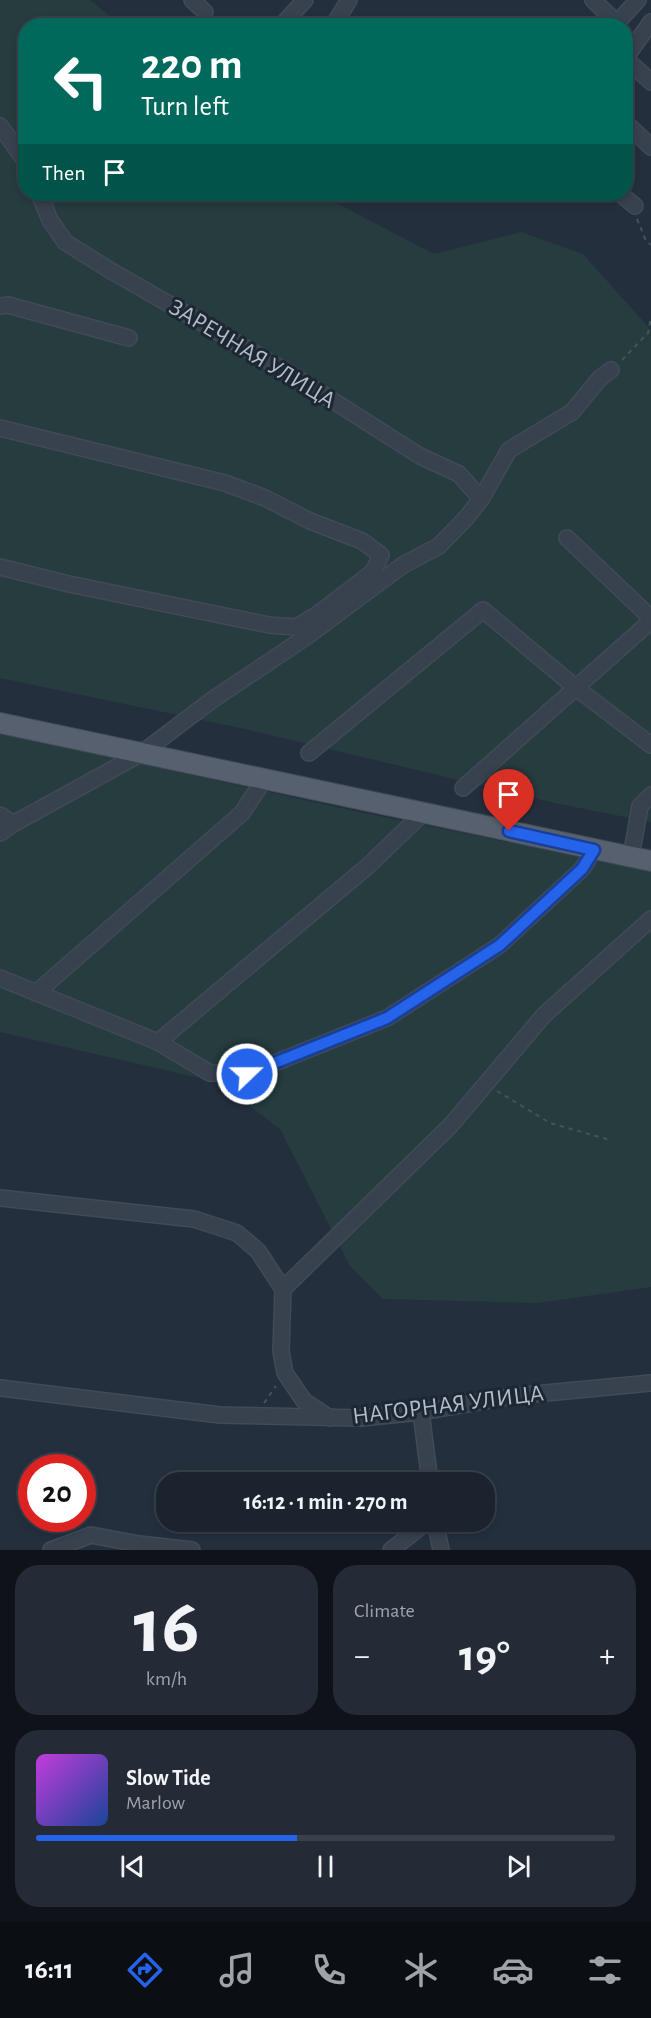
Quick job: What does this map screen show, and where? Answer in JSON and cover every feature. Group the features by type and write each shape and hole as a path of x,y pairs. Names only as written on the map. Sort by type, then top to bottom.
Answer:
{"main road":[{"path":"0,723 651,861"}],"street":[{"path":"192,0 205,12"},
{"path":"288,18 305,0"},
{"path":"338,18 349,0"},
{"path":"593,0 610,18"},
{"path":"621,18 637,0"},
{"path":"633,48 651,22"},
{"path":"633,65 651,82"},
{"path":"0,126 18,151"},
{"path":"633,130 651,147"},
{"name":"ЗАРЕЧНАЯ УЛИЦА","path":"42,201 50,219 65,242 291,374 420,456 459,474 481,499"},
{"path":"629,201 635,206"},
{"path":"0,306 8,305 129,338"},
{"path":"0,833 6,820 142,753 212,700 306,637 402,565 439,546 467,518 481,499 509,450 572,412 600,378 611,370"},
{"path":"0,428 225,483 265,498 310,521 362,541 381,555 373,572 318,614 296,627 269,625 91,589 0,567"},
{"path":"463,788 651,620 567,538"},
{"path":"309,753 483,610 574,687 651,745"},
{"path":"36,993 242,813 265,778"},
{"path":"631,857 640,806 651,795"},
{"path":"158,1042 368,866 424,812"},
{"path":"0,978 158,1042 210,1074 247,1074 387,1018 500,945 582,869 594,850"},
{"path":"283,1288 452,1125 544,1015 651,919"},
{"path":"0,1198 194,1219 237,1233 258,1251 283,1288 281,1351 285,1372 304,1401 331,1418"},
{"name":"НАГОРНАЯ УЛИЦА","path":"0,1388 244,1416 361,1418 421,1412 514,1396 651,1383"},
{"path":"421,1412 429,1472"},
{"path":"391,1550 414,1532"},
{"path":"437,1532 441,1550"},
{"path":"51,1550 91,1535 139,1544 192,1550"}],"path":[{"path":"635,206 638,224 646,241 651,245"},
{"path":"611,370 648,333 651,317"},
{"path":"487,1084 550,1123 610,1140"},
{"path":"244,1416 265,1402 285,1372"}],"green space":[{"path":"0,0 90,0 112,18 18,18 18,201 332,201 434,254 521,232 583,254 651,330 651,822 559,804 245,729 0,678"},
{"path":"0,732 345,809 651,871 651,1287 538,1303 383,1299 350,1266 280,1129 217,1082 0,1032"}],"route":[{"path":"247,1074 387,1018 500,945 582,869 594,850 509,831"}]}
